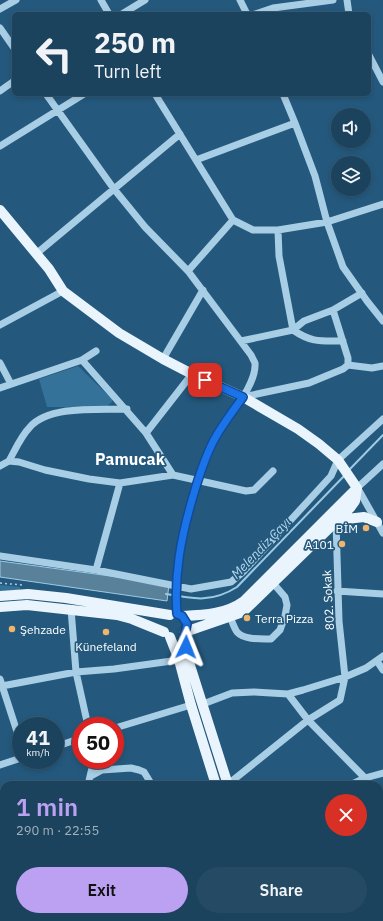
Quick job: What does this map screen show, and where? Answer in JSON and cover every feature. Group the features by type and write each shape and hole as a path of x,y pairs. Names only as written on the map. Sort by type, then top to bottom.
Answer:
{"main road":[{"path":"0,210 4,222 49,269 63,292 119,333 163,359 243,397 298,429 338,460 356,486 355,501 337,521 243,612 184,633 177,638 132,619 117,615 27,605 0,607"},
{"path":"0,596 28,594 50,596 176,612 215,614 228,610 244,601 356,486"},
{"path":"337,521 364,517 377,522"},
{"path":"176,612 187,624 184,633 188,659 227,781"},
{"path":"176,612 165,619 163,623 179,660 191,705 215,781"}],"street":[{"path":"0,9 16,0"},
{"path":"102,0 105,12"},
{"path":"125,12 145,0"},
{"path":"240,0 246,12"},
{"path":"261,12 274,8 333,0"},
{"path":"347,0 349,12"},
{"path":"0,28 12,45"},
{"path":"371,59 383,82"},
{"path":"0,91 12,82"},
{"path":"47,96 114,189 145,227 203,290 251,355 254,363 251,380 243,397 214,439 203,464 178,555 176,612"},
{"path":"0,146 81,96"},
{"path":"156,96 233,220 253,230 278,230 327,222 383,204"},
{"path":"284,96 296,122 315,176 327,222 343,267 383,321"},
{"path":"196,160 296,122"},
{"path":"36,254 180,134"},
{"path":"188,272 233,220"},
{"path":"278,230 279,256 293,330 304,338 316,341 343,341"},
{"path":"163,359 203,290"},
{"path":"0,325 63,292"},
{"path":"241,341 293,330 304,321 333,310 362,293"},
{"path":"333,310 348,358 348,365"},
{"path":"0,388 82,360 96,351"},
{"path":"82,360 127,409 146,433 173,475"},
{"path":"0,363 11,384"},
{"path":"243,397 309,383 343,369 348,365 372,368 383,366"},
{"path":"146,433 192,374"},
{"path":"0,466 9,461 29,428 39,418 61,411 127,409"},
{"path":"0,556 96,570 177,588 191,589 231,582 244,571 331,476 338,460 383,419"},
{"path":"9,461 19,462 45,470 89,479 120,483 173,475 246,491 254,490 273,471"},
{"path":"383,464 356,486 383,533"},
{"path":"96,570 120,483"},
{"name":"802. Sokak","path":"337,521 337,591 346,677"},
{"path":"230,617 237,632 247,637 271,639 280,630 287,606 285,598 273,583"},
{"path":"337,591 383,594"},
{"path":"71,609 76,672 86,717"},
{"path":"202,704 232,694 254,692 288,694 346,677 366,668 383,656"},
{"path":"12,717 1,683 76,672 114,669 179,660"},
{"path":"376,661 383,670"},
{"path":"233,781 308,720 340,700 346,677"},
{"path":"288,694 308,720 365,778"},
{"path":"124,725 191,705"},
{"path":"0,765 12,761"},
{"path":"91,776 102,770 131,768 144,772 150,781"},
{"path":"88,781 93,769"},
{"path":"359,781 383,773"}],"shaded area":[{"path":"78,366 112,399 112,402 106,407 47,407 39,379"},
{"path":"0,561 169,584 167,601 0,577"},
{"path":"0,585 20,587 20,591 0,592"}],"waterway":[{"name":"Melendiz Çayı","path":"349,470 383,435"},
{"name":"Melendiz Çayı","path":"166,594 194,598 211,598 219,596 237,587 345,475"}],"place":[{"name":"BİM","path":"366,528"},
{"name":"A101","path":"342,544"},
{"name":"Terra Pizza","path":"247,618"},
{"name":"Şehzade","path":"12,629"},
{"name":"Künefeland","path":"106,632"}],"district":[{"name":"Pamucak","path":"130,459"}],"route":[{"path":"186,647 184,634 187,624 185,619 181,615 177,614 176,604 178,555 182,537 203,464 214,439 243,397 205,380"}]}
